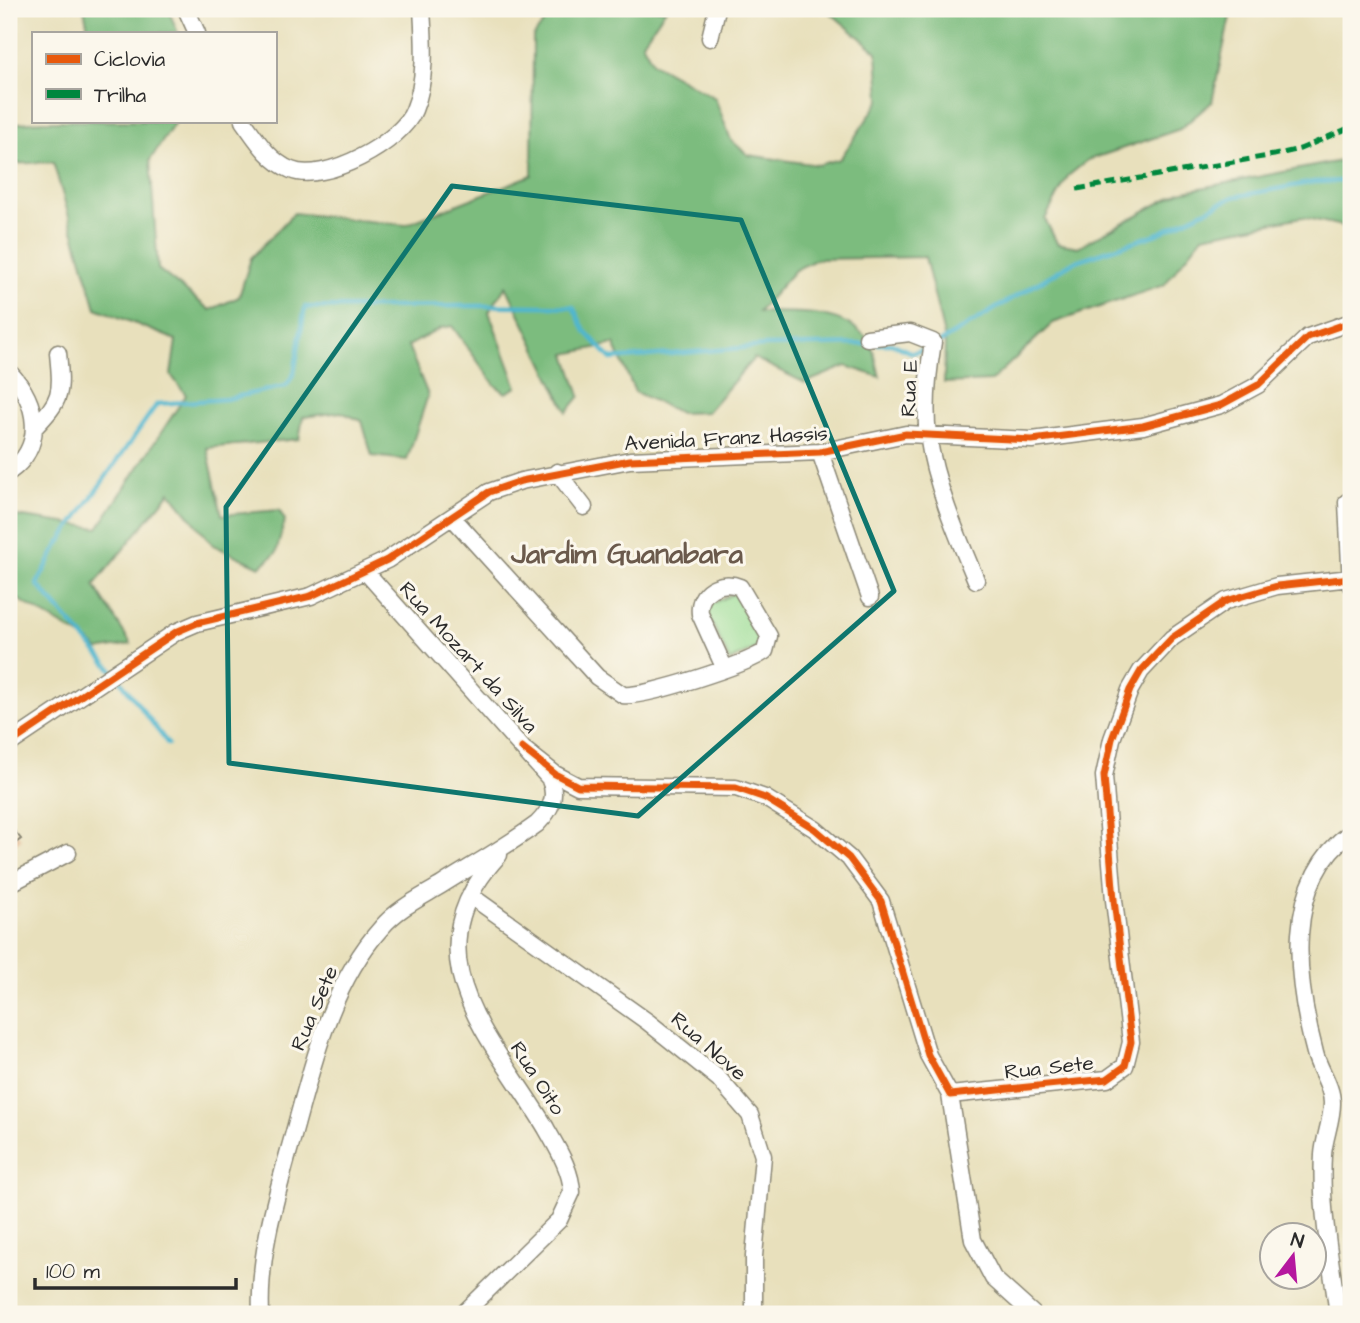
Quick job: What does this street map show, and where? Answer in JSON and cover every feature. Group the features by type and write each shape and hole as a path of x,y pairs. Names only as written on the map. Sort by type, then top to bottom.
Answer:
{"street":[{"path":"186,9 197,32"},
{"path":"244,122 277,162 303,173 318,173 350,161 390,139 406,126 419,94 422,74 422,9"},
{"path":"710,38 717,9"},
{"name":"Avenida Franz Hassis","path":"9,744 176,632 197,623 311,596 365,572 489,492 557,472 630,460 820,452 893,436 928,435 1003,440 1060,438 1143,426 1203,412 1258,385 1308,337 1351,323"},
{"name":"Rua E","path":"867,338 910,333 931,340 933,345 929,362 928,435 950,509 976,580"},
{"path":"34,428 59,399 61,386 58,353"},
{"path":"9,372 26,394 34,428 33,445 9,472"},
{"path":"820,452 870,597"},
{"path":"557,472 584,507"},
{"path":"1347,502 1351,582"},
{"path":"452,517 597,677 617,693 640,695 724,667 759,655 769,642 746,592 730,584 709,590 699,609 724,667"},
{"name":"Rua Mozart da Silva","path":"365,572 542,770"},
{"name":"Rua Sete","path":"950,1095 1107,1079 1125,1066 1130,1052 1131,1033 1114,900 1104,776 1112,739 1130,690 1141,671 1172,638 1226,601 1277,586 1351,582"},
{"path":"522,748 555,774 578,786 736,788 765,798 815,829 849,858 881,901 928,1055 950,1095 973,1240 993,1278 1033,1314"},
{"name":"Rua Sete","path":"261,1314 261,1277 275,1200 309,1076 328,1018 345,981 383,926 406,906 513,841 545,816 553,802 553,787 542,770"},
{"path":"1338,1314 1328,1239 1322,1157 1332,1102 1312,1042 1299,934 1312,878 1326,856 1351,832"},
{"name":"Rua Oito","path":"463,1314 559,1220 572,1192 568,1174 555,1144 486,1037 463,990 458,967 457,938 471,896 483,874 513,841"},
{"path":"9,884 68,853"},
{"name":"Rua Nove","path":"471,896 648,1022 719,1079 750,1115 763,1156 754,1256 754,1314"}],"highlighted area":[{"path":"452,186 741,220 894,591 638,816 229,763 226,507"}],"green space":[{"path":"84,9 168,9 178,32 89,32"},
{"path":"554,9 666,9 642,43 653,63 715,98 731,140 748,155 818,165 840,159 880,100 877,52 826,9 1221,9 1231,12 1212,102 1180,129 1088,160 1068,176 1045,219 1057,243 1078,247 1180,192 1351,159 1351,228 1302,217 1203,236 1164,285 1053,323 991,381 944,383 945,340 925,257 817,259 795,270 758,312 815,314 842,321 855,328 869,341 880,377 846,366 805,383 754,358 707,412 680,413 635,392 614,344 566,354 580,396 567,412 506,286 489,312 517,387 506,393 495,385 452,326 441,328 408,346 428,395 407,460 372,456 362,421 341,412 303,417 299,439 207,448 222,515 279,510 285,520 276,553 260,567 213,545 170,492 94,585 131,644 98,650 89,641 9,594 9,515 98,528 186,395 171,375 176,340 96,308 53,162 9,164 9,124 175,122 150,160 158,269 210,310 239,297 251,258 294,213 405,225 532,175 533,37"},
{"path":"739,591 765,644 730,661 704,607"}],"building":[{"path":"9,712 18,724 9,731"},
{"path":"9,824 21,839 9,848"}],"waterway":[{"path":"937,344 1073,262 1157,234 1233,197 1314,182 1351,181"},
{"path":"168,744 114,672 37,584 58,545 157,404 226,399 286,386 294,374 305,307 573,307 585,331 611,359 765,346 869,344"},
{"path":"878,344 893,344 912,353 929,348"}],"marked path":[{"path":"1077,189 1274,155 1300,149 1351,127"}],"cycle path":[{"path":"9,744 176,632 197,623 311,596 387,560 489,492 521,481 630,460 820,452 906,434 1032,440 1143,426 1221,405 1258,385 1308,337 1351,322"},
{"path":"522,748 555,774 578,786 736,788 765,798 815,829 849,858 881,901 928,1055 950,1095 1107,1079 1125,1066 1131,1042 1114,900 1104,776 1112,739 1130,690 1141,671 1172,638 1226,601 1277,586 1351,578"}],"district":[{"name":"Jardim Guanabara","path":"627,553"}]}
